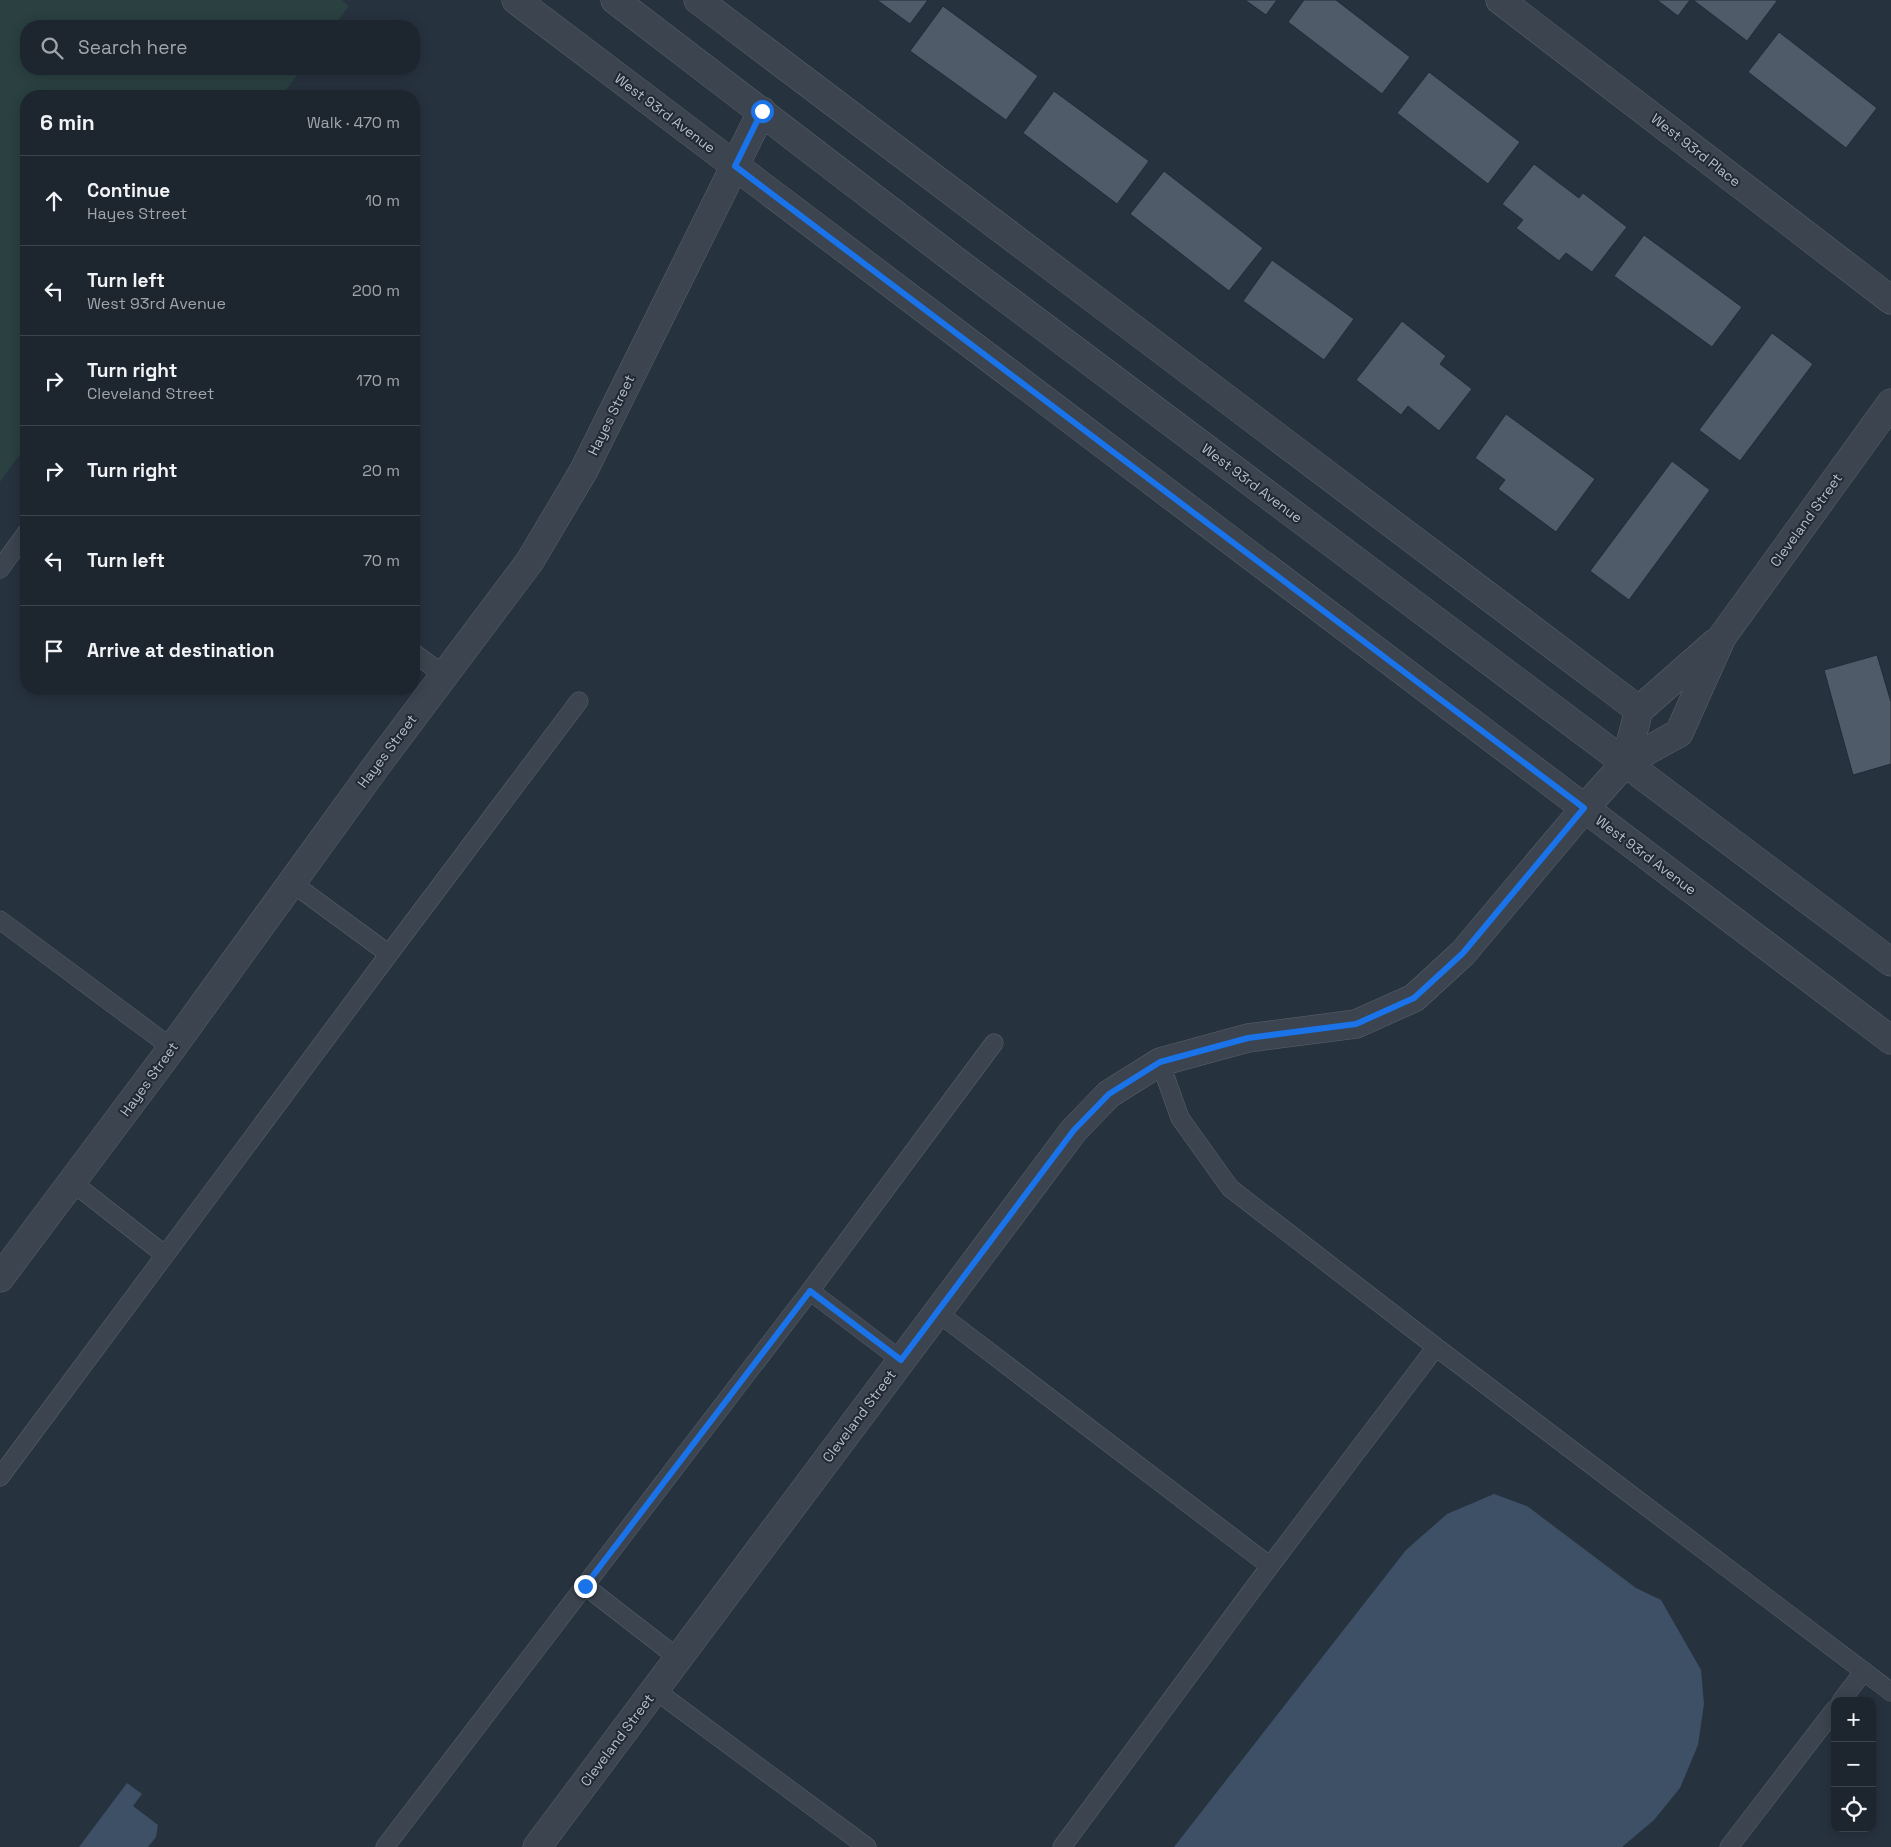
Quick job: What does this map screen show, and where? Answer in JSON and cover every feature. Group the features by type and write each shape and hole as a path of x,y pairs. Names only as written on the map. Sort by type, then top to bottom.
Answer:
{"street":[{"name":"West 93rd Avenue","path":"516,0 1891,1040"},
{"name":"West 93rd Avenue","path":"616,0 952,258 1891,962"},
{"path":"698,0 1639,710"},
{"name":"West 93rd Place","path":"1500,0 1891,300"},
{"name":"Hayes Street","path":"0,1278 172,1048 377,765 530,561 584,470 762,111"},
{"name":"Cleveland Street","path":"537,1847 1074,1130 1109,1094 1160,1062 1248,1038 1356,1024 1414,998 1463,953 1584,808 1625,763 1679,733 1722,637 1891,403"},
{"name":"Cleveland Street","path":"1625,763 1639,710 1722,637"}],"lane":[{"path":"0,568 20,541"},
{"path":"420,657 444,675"},
{"path":"0,1477 579,701"},
{"path":"292,883 389,954"},
{"path":"0,920 172,1048"},
{"path":"385,1847 810,1291 994,1043"},
{"path":"1160,1062 1180,1118 1230,1188 1436,1347 1891,1692"},
{"path":"72,1182 165,1254"},
{"path":"810,1291 901,1360"},
{"path":"937,1312 1270,1566"},
{"path":"1062,1847 1270,1566 1436,1347"},
{"path":"585,1586 678,1658"},
{"path":"1844,1697 1864,1671"},
{"path":"654,1690 867,1847"},
{"path":"1729,1847 1831,1714"}],"green space":[{"path":"0,0 342,0 349,6 338,20 20,20 20,75 297,75 286,90 20,90 20,454 0,482"}],"water":[{"path":"1494,1494 1527,1506 1636,1588 1661,1600 1701,1670 1704,1704 1698,1745 1680,1788 1654,1820 1622,1847 1174,1847 1406,1550 1447,1514"},
{"path":"127,1783 142,1794 133,1806 158,1825 156,1837 148,1847 79,1847"}],"building":[{"path":"877,0 928,0 910,24"},
{"path":"1245,0 1277,0 1266,15"},
{"path":"1304,0 1336,0 1410,57 1382,94 1288,22"},
{"path":"1657,0 1690,0 1678,16"},
{"path":"1693,0 1775,0 1777,1 1747,41"},
{"path":"943,6 1038,76 1006,120 910,51"},
{"path":"1779,32 1877,108 1846,148 1748,72"},
{"path":"1429,72 1520,142 1488,184 1397,113"},
{"path":"1054,91 1149,161 1117,204 1023,133"},
{"path":"1534,164 1579,198 1583,193 1627,227 1592,272 1566,253 1559,261 1516,228 1523,220 1502,204"},
{"path":"1164,171 1263,248 1229,291 1130,214"},
{"path":"1644,235 1742,307 1712,347 1614,276"},
{"path":"1272,260 1354,319 1324,360 1243,301"},
{"path":"1402,321 1446,356 1440,364 1472,389 1439,431 1408,406 1401,415 1356,380"},
{"path":"1772,333 1813,364 1740,461 1699,430"},
{"path":"1506,414 1595,479 1556,532 1498,489 1505,480 1475,458"},
{"path":"1672,461 1710,490 1629,600 1590,571"},
{"path":"1877,655 1891,702 1891,764 1853,775 1824,670"}],"route":[{"path":"585,1586 810,1291 901,1360 1074,1130 1109,1094 1160,1062 1248,1038 1356,1024 1414,998 1463,953 1584,808 735,166 762,111"}]}
